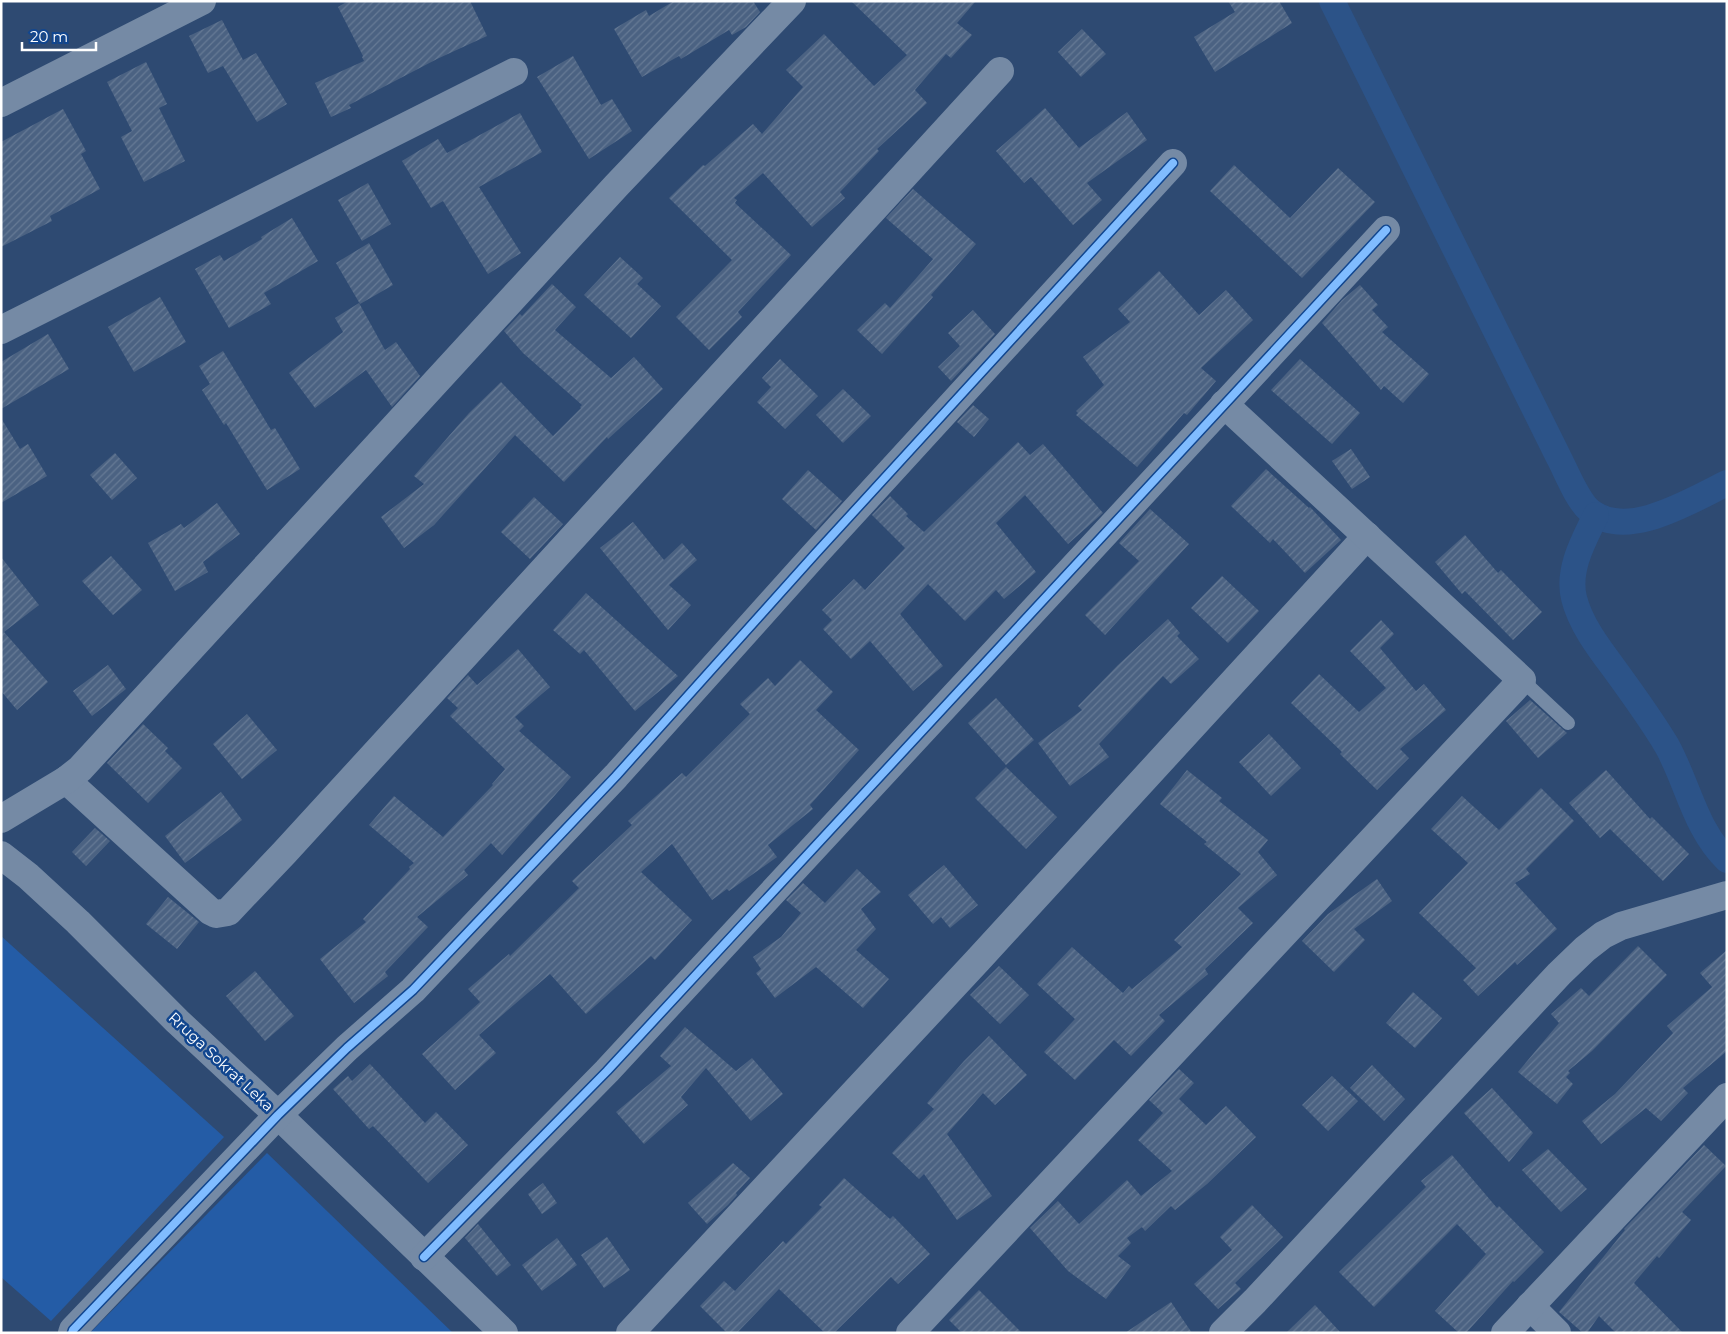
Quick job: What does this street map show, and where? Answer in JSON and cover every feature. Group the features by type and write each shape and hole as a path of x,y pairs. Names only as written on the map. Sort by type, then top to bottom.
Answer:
{"street":[{"path":"1,103 202,1"},
{"path":"1,819 66,780 80,769 616,186 792,1"},
{"path":"66,780 210,911 222,914 232,909 1000,71"},
{"path":"1,330 514,72"},
{"path":"72,1333 278,1115 347,1048 413,990 616,776 816,553 1172,164"},
{"path":"424,1257 607,1071 1386,230"},
{"path":"910,1333 1522,680 1224,404"},
{"path":"630,1333 1004,931 1367,536"},
{"name":"Rruga Sokrat Leka","path":"1,855 28,876 78,922 177,1021 278,1115 504,1333"},
{"path":"1224,1333 1586,948 1603,935 1621,926 1727,895"},
{"path":"1505,1333 1727,1097"},
{"path":"1530,1306 1557,1333"}],"lane":[{"path":"1522,680 1568,723"}],"shaded area":[{"path":"1,936 224,1137 51,1321 1,1277"},
{"path":"267,1153 453,1333 90,1333"}],"building":[{"path":"348,1 470,1 487,36 437,59 349,105 351,108 331,117 315,83 364,61 338,7"},
{"path":"674,1 753,1 760,12 746,27 732,35 729,30 681,59 679,56 642,77 614,29 646,10 649,16"},
{"path":"851,1 976,1 957,23 972,35 951,58 946,54 915,90 927,103 877,149 879,151 840,192 845,198 812,227 763,173 734,198 737,200 735,203 791,255 738,312 742,317 709,350 676,317 732,260 669,198 703,165 705,166 753,124 762,134 803,87 786,70 824,34 874,86 907,55"},
{"path":"1228,1 1279,1 1292,23 1215,72 1194,37 1235,12"},
{"path":"222,20 243,60 256,53 287,104 257,122 223,66 208,73 189,36"},
{"path":"1082,29 1106,54 1081,77 1058,52"},
{"path":"573,56 601,105 612,99 632,131 589,159 537,77"},
{"path":"146,62 167,104 159,108 185,161 144,182 121,137 132,131 107,82"},
{"path":"1045,108 1079,148 1127,112 1147,140 1087,183 1102,200 1073,225 1031,177 1024,183 996,151"},
{"path":"63,109 86,151 81,154 100,189 50,216 52,221 1,247 1,142"},
{"path":"520,113 542,152 479,187 521,253 488,274 443,201 431,208 402,161 438,139 447,153"},
{"path":"1234,165 1290,218 1338,168 1375,202 1302,278 1210,191"},
{"path":"368,183 391,224 362,241 338,200"},
{"path":"913,189 976,244 931,295 933,297 882,354 857,330 885,303 890,308 933,259 886,218"},
{"path":"292,218 318,261 264,293 271,304 229,328 195,269 220,255 224,261 262,239 261,237"},
{"path":"369,243 393,285 360,304 336,263"},
{"path":"620,257 643,278 637,284 661,306 631,338 584,295"},
{"path":"1159,271 1199,315 1226,290 1253,320 1201,368 1216,381 1187,415 1184,413 1137,467 1076,415 1078,413 1076,411 1104,385 1083,357 1130,322 1118,309"},
{"path":"552,284 576,307 555,330 611,378 634,357 663,389 608,439 607,437 564,482 515,435 434,525 404,548 381,517 424,484 414,476 469,413 501,382 553,436 581,408 582,405 523,353 504,331 520,314 522,316"},
{"path":"1360,285 1378,305 1372,310 1388,327 1382,332 1429,374 1403,403 1384,386 1381,390 1322,323 1342,300"},
{"path":"160,297 186,342 134,372 108,327"},
{"path":"359,303 385,350 396,342 420,376 392,407 366,370 315,408 289,373 343,332 335,318"},
{"path":"973,310 995,334 951,381 938,367 960,346 948,333"},
{"path":"48,334 69,369 1,409 1,362"},
{"path":"223,351 271,430 275,428 300,469 267,490 226,423 224,425 202,390 210,384 199,366"},
{"path":"780,359 818,396 785,429 757,402 771,387 762,378"},
{"path":"1300,359 1360,413 1332,444 1271,390"},
{"path":"843,389 871,416 843,443 816,415"},
{"path":"973,405 989,419 974,437 957,422"},
{"path":"1,418 20,449 28,444 47,476 1,503"},
{"path":"1018,442 1030,455 1043,444 1103,513 1068,544 1025,495 996,523 1036,572 1004,599 996,590 965,621 928,584 900,614 943,666 913,691 870,641 851,659 823,629 832,620 822,610 854,579 865,590 905,548 872,515 890,496 908,514 906,516 924,532"},
{"path":"1351,449 1370,477 1352,489 1332,461"},
{"path":"115,453 137,478 112,500 90,475"},
{"path":"1266,469 1310,507 1341,540 1305,573 1273,539 1270,543 1231,506"},
{"path":"808,470 842,501 816,530 782,499"},
{"path":"534,497 563,524 530,559 501,532"},
{"path":"217,503 240,534 203,562 208,572 175,591 148,543 181,524 184,528"},
{"path":"1150,509 1189,544 1105,635 1085,615 1139,561 1119,543"},
{"path":"633,522 664,560 682,543 697,560 669,585 691,605 668,630 600,548"},
{"path":"1465,535 1498,573 1501,570 1542,612 1513,640 1465,591 1462,594 1435,562"},
{"path":"111,556 142,590 113,615 82,581"},
{"path":"1,557 39,605 4,632 48,682 17,710 1,691"},
{"path":"1222,576 1259,611 1228,643 1191,608"},
{"path":"586,593 678,676 635,711 584,650 580,654 553,630"},
{"path":"1168,619 1180,633 1177,636 1199,659 1171,684 1163,676 1099,744 1109,757 1070,786 1038,743 1082,710 1078,706 1118,665"},
{"path":"1381,620 1394,634 1380,648 1416,691 1424,684 1446,710 1400,749 1409,758 1377,790 1340,754 1342,752 1291,703 1319,674 1359,712 1386,688 1350,651"},
{"path":"518,649 550,687 515,717 524,726 519,731 571,777 502,855 491,843 464,870 468,875 417,917 428,927 385,972 388,976 354,1003 320,959 366,922 363,919 414,863 369,825 394,796 443,837 493,785 505,769 450,716 458,708 447,698 468,675 477,685"},
{"path":"800,660 833,692 816,710 859,750 810,805 813,809 768,845 777,857 729,891 727,889 712,900 672,844 641,872 692,920 655,960 651,956 586,1014 550,974 479,1035 496,1053 455,1090 422,1054 480,1002 468,989 509,954 510,956 579,888 572,881 632,825 628,821 682,773 686,777 750,714 740,704 768,678 775,686"},
{"path":"108,665 126,689 92,716 73,691"},
{"path":"996,698 1034,740 1006,765 968,723"},
{"path":"1530,700 1567,733 1538,758 1506,721"},
{"path":"247,714 277,750 242,779 213,744"},
{"path":"143,724 168,748 165,751 182,768 148,803 107,763"},
{"path":"1269,734 1301,768 1271,796 1239,762"},
{"path":"1006,767 1057,817 1026,849 975,798"},
{"path":"1187,770 1222,798 1219,801 1268,840 1258,852 1277,875 1238,908 1253,923 1205,969 1208,974 1159,1015 1165,1021 1131,1056 1114,1040 1075,1080 1044,1052 1075,1019 1037,984 1072,947 1123,993 1129,986 1132,989 1182,947 1174,940 1241,874 1204,844 1207,842 1160,804"},
{"path":"1606,770 1650,819 1652,817 1689,854 1663,881 1610,829 1600,838 1569,803"},
{"path":"1541,788 1574,821 1526,869 1530,874 1515,883 1557,929 1517,965 1515,962 1478,996 1463,980 1476,968 1419,913 1468,863 1431,829 1462,796 1499,830"},
{"path":"221,792 242,820 185,863 165,836"},
{"path":"95,828 110,841 86,866 72,852"},
{"path":"944,865 978,905 950,928 941,917 933,924 908,895"},
{"path":"857,869 881,892 861,909 876,929 856,950 889,979 863,1008 816,967 775,998 756,973 761,969 753,957 781,937 801,913 786,900 803,883 825,903"},
{"path":"1377,879 1392,901 1354,929 1365,940 1334,972 1302,941 1328,914"},
{"path":"168,897 199,922 177,949 146,924"},
{"path":"1638,946 1667,975 1592,1051 1568,1071 1570,1073 1566,1077 1573,1084 1557,1104 1518,1072 1559,1023 1551,1014 1581,988 1589,996"},
{"path":"1727,950 1727,1051 1683,1088 1688,1093 1661,1121 1646,1108 1601,1144 1582,1121 1615,1094 1673,1033 1667,1026 1712,987 1700,973"},
{"path":"999,966 1029,995 1000,1024 970,995"},
{"path":"255,971 294,1016 265,1041 226,996"},
{"path":"1413,992 1442,1018 1415,1048 1386,1023"},
{"path":"685,1027 736,1071 752,1058 783,1094 751,1121 706,1068 681,1097 688,1105 644,1144 616,1112 671,1066 660,1056"},
{"path":"989,1036 1027,1075 995,1105 983,1093 947,1134 992,1196 957,1220 924,1174 919,1179 892,1153 934,1109 927,1103"},
{"path":"370,1064 425,1123 436,1112 468,1145 428,1183 373,1126 369,1129 333,1089 348,1076 352,1081"},
{"path":"1372,1065 1405,1099 1384,1121 1350,1088"},
{"path":"1179,1069 1194,1083 1179,1099 1206,1125 1226,1106 1256,1137 1207,1184 1175,1210 1171,1206 1145,1231 1142,1227 1127,1238 1131,1243 1118,1256 1131,1266 1106,1299 1068,1271 1030,1228 1058,1201 1079,1224 1127,1180 1141,1196 1172,1171 1138,1140 1163,1113 1149,1100"},
{"path":"1332,1076 1358,1101 1328,1131 1302,1105"},
{"path":"1492,1088 1533,1133 1509,1162 1464,1113"},
{"path":"1704,1145 1726,1166 1682,1212 1691,1220 1659,1258 1657,1256 1634,1283 1683,1333 1616,1333 1599,1316 1587,1333 1583,1333 1559,1312 1624,1229"},
{"path":"1548,1149 1587,1189 1561,1212 1522,1170"},
{"path":"1452,1155 1497,1208 1499,1206 1544,1252 1513,1281 1466,1333 1459,1333 1435,1311 1486,1254 1457,1224 1374,1307 1339,1272 1426,1187 1421,1181"},
{"path":"733,1163 750,1178 728,1205 707,1224 688,1203"},
{"path":"844,1178 890,1219 893,1216 930,1254 898,1284 891,1277 834,1333 825,1333 779,1289 737,1333 727,1333 700,1306 724,1281 735,1291 783,1241 786,1244 822,1207 819,1205"},
{"path":"543,1183 557,1203 542,1214 528,1194"},
{"path":"1252,1205 1283,1237 1235,1283 1241,1289 1218,1309 1194,1284 1232,1250 1220,1237"},
{"path":"478,1224 511,1265 497,1276 465,1238"},
{"path":"607,1237 630,1270 604,1288 581,1255"},
{"path":"557,1238 577,1265 542,1291 522,1265"},
{"path":"979,1290 1022,1333 962,1333 949,1320"},
{"path":"1171,1302 1192,1333 1125,1333"},
{"path":"1315,1305 1341,1333 1286,1333"}],"waterway":[{"path":"1332,1 1573,486 1585,506 1605,519 1622,522 1640,520 1678,507 1727,483"},
{"path":"1596,515 1582,545 1575,566 1572,587 1577,607 1585,626 1596,643 1667,746 1699,820 1716,848 1727,860"}],"cycle path":[{"path":"72,1333 278,1115 347,1048 413,990 616,776 816,553 1173,163"},
{"path":"424,1257 607,1071 1386,230"}]}
